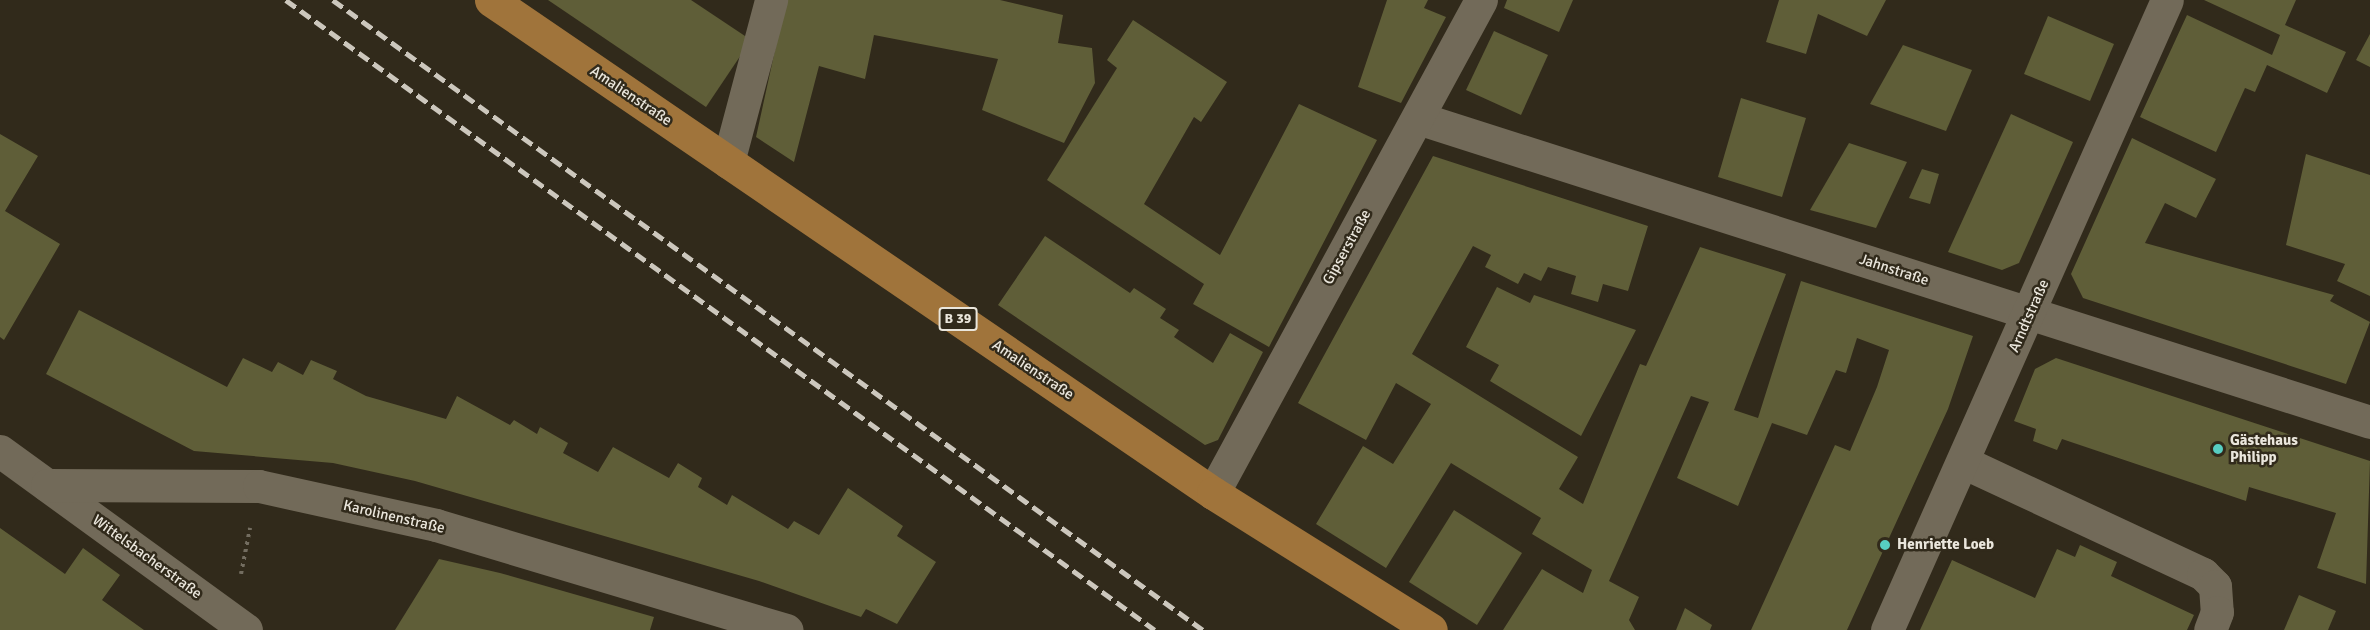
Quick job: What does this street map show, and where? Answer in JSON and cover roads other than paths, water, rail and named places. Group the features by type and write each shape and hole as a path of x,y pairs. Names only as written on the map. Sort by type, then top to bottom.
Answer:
{"main road":[{"name":"Amalienstraße","path":"491,0 1213,493 1431,630"}],"street":[{"path":"728,162 771,0"},
{"name":"Gipserstraße","path":"1213,493 1480,0"},
{"name":"Arndtstraße","path":"1887,630 2031,314 2167,0"},
{"name":"Jahnstraße","path":"1418,118 2370,422"},
{"path":"0,451 47,485"},
{"path":"1963,462 2203,574 2215,586 2217,612 2210,630"},
{"name":"Karolinenstraße","path":"47,485 259,486 436,525 787,630"},
{"name":"Wittelsbacherstraße","path":"47,485 239,625"}],"railway":[{"path":"286,0 1155,630"},
{"path":"333,0 1203,630"}],"place":[{"name":"Gästehaus Philipp","path":"2218,449"},
{"name":"Henriette Loeb","path":"1885,545"}]}
